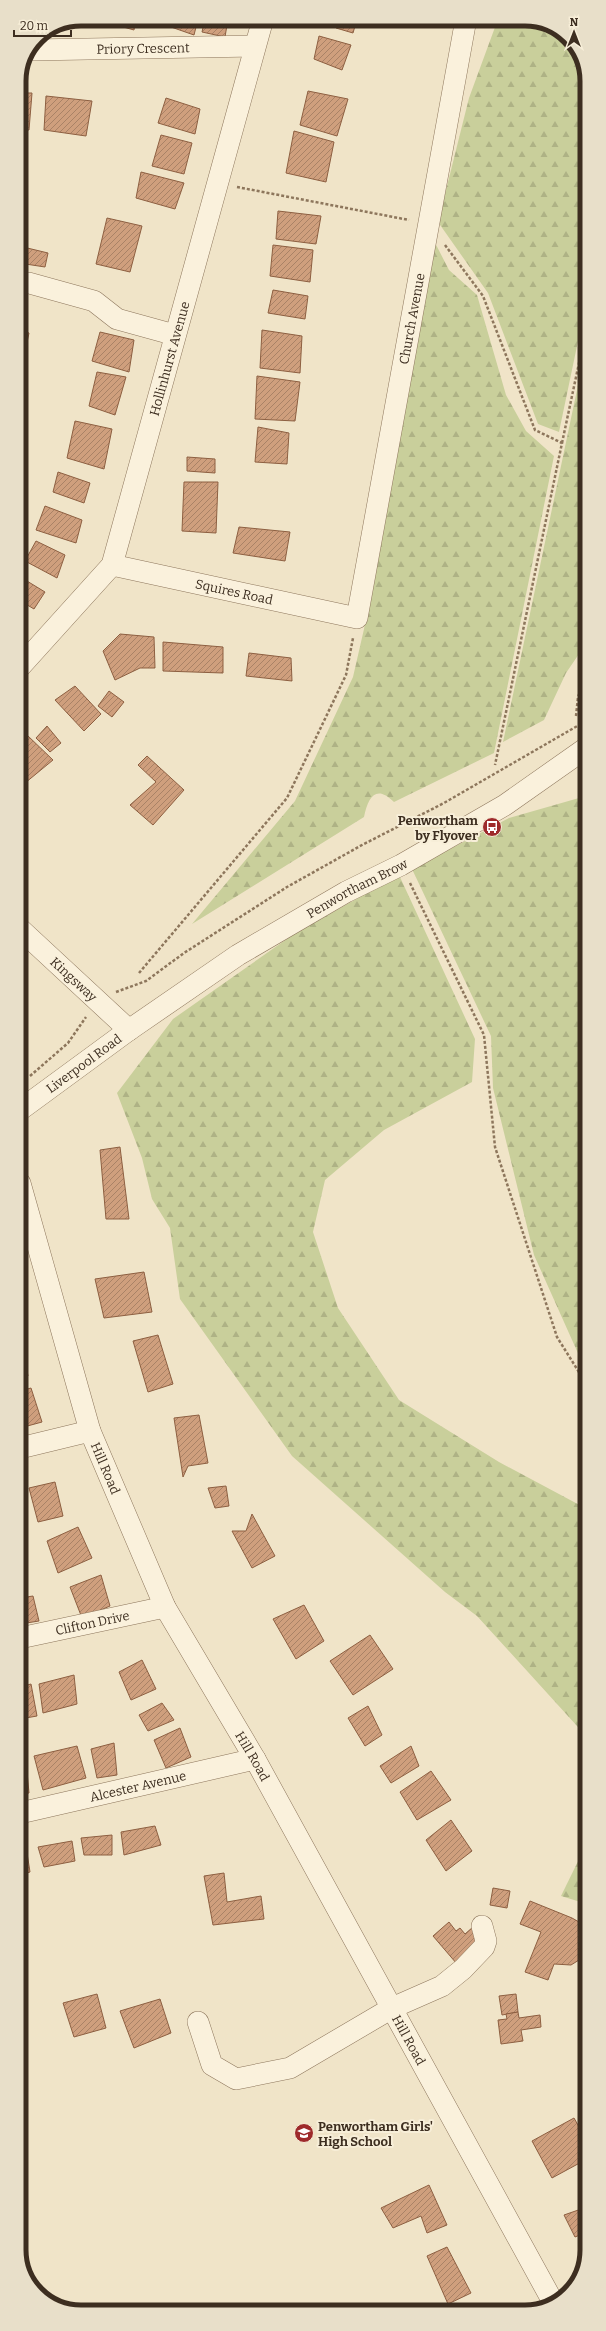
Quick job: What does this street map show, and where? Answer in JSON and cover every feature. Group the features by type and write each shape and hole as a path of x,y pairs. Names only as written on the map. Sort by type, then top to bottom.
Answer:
{"street":[{"name":"Hollinhurst Avenue","path":"26,660 112,565 260,26"},
{"name":"Church Avenue","path":"357,618 465,26"},
{"name":"Priory Crescent","path":"36,50 255,46"},
{"path":"29,284 94,301 117,319 175,335"},
{"name":"Squires Road","path":"112,565 357,618"},
{"name":"Penwortham Brow","path":"129,1030 238,955 346,892 401,865 505,805 580,752"},
{"name":"Kingsway","path":"26,933 129,1030"},
{"name":"Liverpool Road","path":"26,1106 129,1030"},
{"name":"Hill Road","path":"26,1204 90,1431 165,1607 255,1759 551,2298"},
{"path":"26,1447 90,1431"},
{"name":"Clifton Drive","path":"26,1637 165,1607"},
{"name":"Alcester Avenue","path":"26,1812 255,1759"},
{"path":"198,2022 212,2065 236,2079 290,2068 392,2008 442,1986 463,1969 484,1948 486,1941 482,1926"}],"path":[{"path":"217,184 428,224 483,296 535,430 562,443"},
{"path":"495,765 580,358"},
{"path":"139,973 286,798 346,675 357,618"},
{"path":"576,716 580,692"},
{"path":"26,1080 68,1043 79,1030 85,1018 117,992 146,981 184,953 286,887 362,845 444,803 580,724"},
{"path":"401,865 484,1035 495,1147 557,1337 580,1376"}],"green space":[{"path":"495,26 528,26 552,33 554,35 554,52 571,52 576,60 580,81 580,332 559,432 538,424 488,293 438,222 469,98"},
{"path":"431,235 449,270 477,295 506,395 526,431 554,456 494,753 394,802 382,794 374,795 368,804 364,817 192,924 295,801 353,677 364,629"},
{"path":"580,376 580,652 566,673 544,720 503,742"},
{"path":"580,798 580,1358 534,1255 493,1088 491,1036 412,869 509,818"},
{"path":"399,875 475,1039 472,1082 384,1130 325,1180 313,1232 338,1308 399,1400 499,1462 580,1505 580,1729 477,1616 445,1592 292,1456 180,1299 170,1228 152,1199 142,1158 117,1093 173,1019 294,934"},
{"path":"580,1857 580,1902 561,1896"}],"building":[{"path":"120,26 135,26 134,30"},
{"path":"168,26 196,26 194,35"},
{"path":"203,26 227,26 225,37 202,32"},
{"path":"336,26 355,26 353,33 336,28"},
{"path":"319,36 351,45 342,70 314,59"},
{"path":"308,91 348,99 337,136 300,125"},
{"path":"26,93 32,93 29,130 26,130"},
{"path":"46,96 92,101 86,136 44,130"},
{"path":"166,98 200,109 195,134 158,123"},
{"path":"294,131 334,142 326,182 286,173"},
{"path":"161,135 192,143 184,174 152,166"},
{"path":"141,172 184,183 175,209 136,198"},
{"path":"278,211 321,216 316,244 276,239"},
{"path":"107,218 142,226 130,272 96,264"},
{"path":"273,245 313,250 310,282 270,276"},
{"path":"26,248 48,253 45,267 26,264"},
{"path":"273,290 308,296 305,319 268,313"},
{"path":"262,330 302,336 300,373 260,368"},
{"path":"26,332 29,333 26,347"},
{"path":"100,332 134,340 129,372 92,361"},
{"path":"97,372 126,377 115,415 89,406"},
{"path":"257,376 300,382 295,421 255,419"},
{"path":"75,421 112,429 104,469 67,458"},
{"path":"258,427 289,433 287,464 255,462"},
{"path":"187,457 215,459 215,473 187,471"},
{"path":"58,472 90,483 84,503 53,492"},
{"path":"184,482 218,482 216,533 182,531"},
{"path":"45,506 82,520 76,543 36,530"},
{"path":"239,527 290,532 285,561 233,553"},
{"path":"36,541 65,555 57,578 26,562"},
{"path":"26,580 45,592 34,609 26,604"},
{"path":"120,634 154,637 155,668 140,668 115,680 103,651"},
{"path":"163,642 223,647 223,673 163,671"},
{"path":"249,653 291,658 292,681 246,676"},
{"path":"75,686 101,714 84,731 55,700"},
{"path":"109,691 124,702 112,717 98,706"},
{"path":"47,726 61,743 50,752 36,738"},
{"path":"27,735 53,760 26,782"},
{"path":"147,756 184,790 153,825 130,805 156,782 138,765"},
{"path":"120,1147 129,1219 106,1219 100,1150"},
{"path":"144,1272 152,1312 104,1318 95,1279"},
{"path":"158,1335 173,1384 148,1392 133,1341"},
{"path":"26,1365 28,1376 26,1376"},
{"path":"31,1388 42,1422 26,1426 26,1389"},
{"path":"199,1415 208,1463 188,1466 183,1477 174,1418"},
{"path":"55,1482 63,1516 38,1522 29,1488"},
{"path":"226,1486 229,1506 215,1508 208,1488"},
{"path":"252,1514 275,1556 252,1568 232,1531 246,1531"},
{"path":"78,1527 92,1558 58,1573 47,1541"},
{"path":"101,1575 110,1606 82,1618 70,1587"},
{"path":"33,1596 39,1621 26,1623 26,1597"},
{"path":"304,1605 324,1641 296,1659 273,1619"},
{"path":"370,1635 393,1669 353,1695 330,1661"},
{"path":"142,1660 156,1689 131,1700 119,1672"},
{"path":"74,1675 77,1704 43,1713 39,1684"},
{"path":"31,1684 37,1716 26,1718 26,1685"},
{"path":"162,1703 174,1720 148,1731 139,1715"},
{"path":"368,1706 382,1735 365,1746 348,1718"},
{"path":"180,1728 191,1757 166,1768 154,1740"},
{"path":"114,1743 117,1775 97,1778 91,1749"},
{"path":"77,1746 86,1778 43,1790 34,1756"},
{"path":"411,1746 419,1766 391,1783 380,1766"},
{"path":"26,1761 29,1793 26,1793"},
{"path":"431,1771 451,1800 417,1820 400,1792"},
{"path":"451,1820 472,1851 446,1871 426,1840"},
{"path":"155,1826 161,1845 124,1855 121,1832"},
{"path":"112,1835 112,1855 84,1855 81,1838"},
{"path":"72,1841 75,1861 44,1867 38,1847"},
{"path":"26,1853 30,1872 26,1873"},
{"path":"224,1873 227,1902 261,1896 264,1919 213,1925 204,1876"},
{"path":"493,1888 510,1891 507,1908 490,1905"},
{"path":"530,1901 579,1922 580,1958 571,1965 554,1964 548,1980 525,1972 541,1932 520,1924"},
{"path":"449,1922 456,1931 460,1928 465,1934 473,1927 485,1940 457,1964 433,1936"},
{"path":"97,1994 106,2028 74,2037 63,2003"},
{"path":"516,1994 518,2012 502,2015 499,1996"},
{"path":"160,1999 171,2033 134,2048 120,2011"},
{"path":"518,2012 519,2018 540,2015 541,2027 521,2030 523,2041 501,2044 498,2020 507,2019 506,2014"},
{"path":"574,2118 580,2129 580,2163 552,2178 532,2141"},
{"path":"429,2185 447,2225 427,2233 421,2216 393,2228 381,2208"},
{"path":"580,2209 580,2235 575,2237 564,2215"},
{"path":"447,2247 471,2293 448,2304 427,2256"}],"place":[{"name":"Penwortham by Flyover","path":"492,827"},
{"name":"Penwortham Girls' High School","path":"304,2133"}]}
